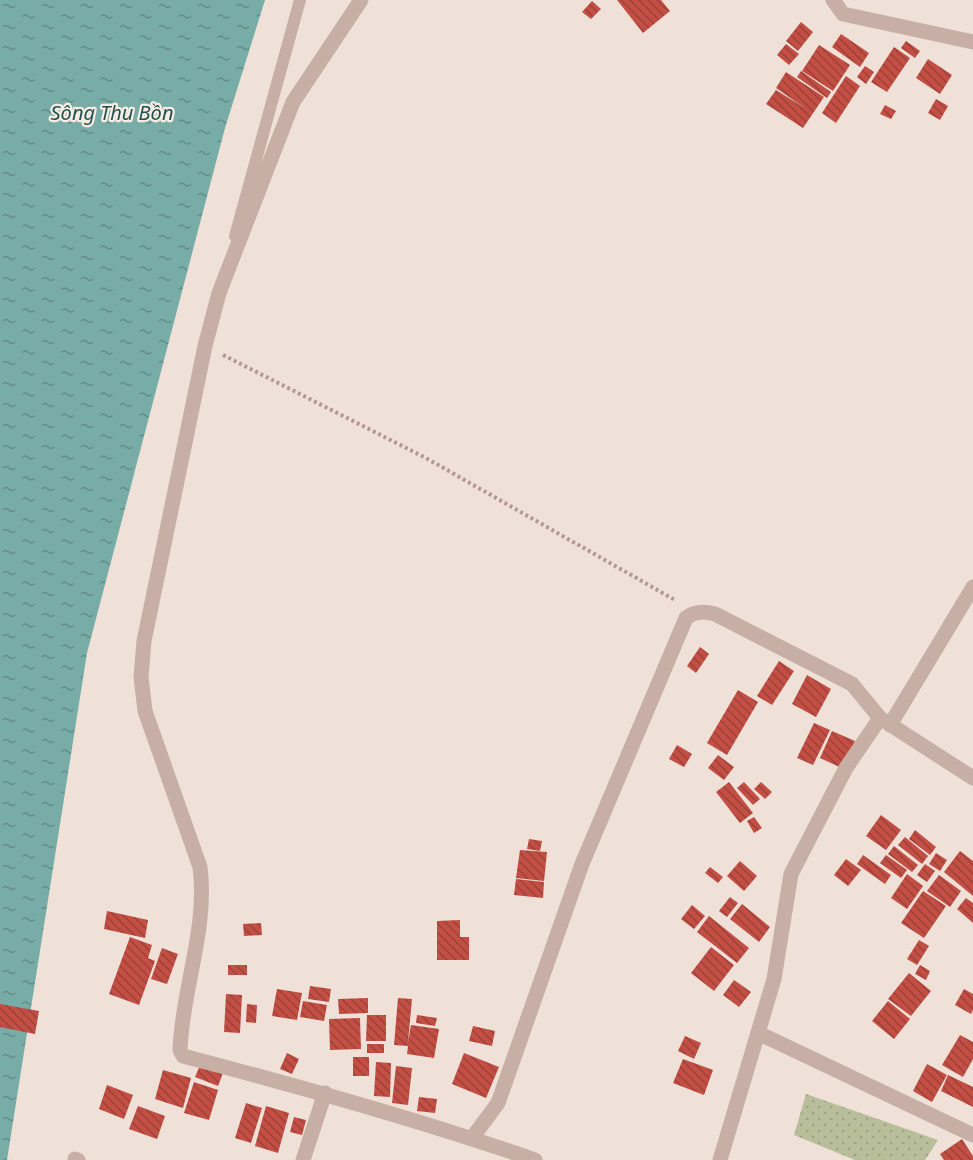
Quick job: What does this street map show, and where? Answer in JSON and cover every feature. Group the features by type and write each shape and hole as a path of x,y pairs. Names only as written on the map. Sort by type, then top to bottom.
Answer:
{"street":[{"path":"361,0 293,102 219,293 205,346 144,641 141,677 145,711 200,867 202,883 201,911 180,1050 183,1056 325,1093 472,1138 535,1160"},
{"path":"832,0 843,14 973,42"},
{"path":"720,1160 774,979 791,874 846,768 885,722 973,587"},
{"path":"472,1138 498,1103 582,864 686,618 697,612 715,614 852,684 885,722 973,778"},
{"path":"758,1033 973,1135"},
{"path":"303,1160 325,1093"}],"lane":[{"path":"219,293 300,0"}],"path":[{"path":"205,346 426,458 697,612"}],"green space":[{"path":"806,1094 938,1140 925,1160 855,1160 794,1135"}],"water":[{"name":"Sông Thu Bồn","path":"0,0 265,0 225,128 87,653 7,1160 0,1160"}],"building":[{"path":"617,0 661,0 670,11 643,33"},
{"path":"592,1 601,9 591,19 582,12"},
{"path":"801,22 813,32 798,51 786,41"},
{"path":"841,34 869,53 860,67 832,47"},
{"path":"906,41 920,51 915,58 901,48"},
{"path":"786,44 799,54 789,65 777,55"},
{"path":"819,45 850,65 833,91 802,71"},
{"path":"894,47 910,58 887,92 871,82"},
{"path":"928,59 952,75 940,94 916,78"},
{"path":"865,66 874,72 866,84 857,77"},
{"path":"801,71 831,92 827,98 797,77"},
{"path":"786,72 824,97 803,128 766,104 776,90 805,108 776,88"},
{"path":"846,76 860,86 836,123 822,113"},
{"path":"936,99 948,106 940,120 928,113"},
{"path":"885,105 896,111 891,119 880,114"},
{"path":"700,647 709,654 696,673 687,666"},
{"path":"779,661 794,671 772,705 757,696"},
{"path":"807,675 831,689 816,717 792,704"},
{"path":"738,690 758,702 727,755 707,743"},
{"path":"814,723 830,730 813,765 797,758"},
{"path":"832,731 855,741 844,769 820,758"},
{"path":"677,745 692,754 684,767 669,759"},
{"path":"718,755 734,767 724,780 708,768"},
{"path":"729,782 753,813 740,823 716,792"},
{"path":"744,782 760,799 753,805 737,788"},
{"path":"761,782 772,792 765,799 754,789"},
{"path":"881,815 901,830 886,850 866,836"},
{"path":"754,817 762,828 754,833 747,821"},
{"path":"915,830 936,847 930,855 909,839"},
{"path":"905,837 928,856 922,864 898,845"},
{"path":"529,839 542,841 540,851 527,849"},
{"path":"894,846 918,865 912,872 888,854"},
{"path":"520,850 547,852 544,881 516,878"},
{"path":"960,851 973,861 973,896 944,872"},
{"path":"936,853 947,860 940,871 929,864"},
{"path":"863,855 891,875 885,884 857,864"},
{"path":"886,855 907,870 901,878 880,863"},
{"path":"846,859 861,870 848,886 834,875"},
{"path":"740,861 757,876 744,891 727,876"},
{"path":"925,864 935,871 927,882 917,875"},
{"path":"710,867 723,877 718,883 705,873"},
{"path":"907,874 923,886 907,909 891,898"},
{"path":"939,875 961,891 950,907 927,891"},
{"path":"516,879 544,882 543,898 514,895"},
{"path":"923,891 946,906 924,938 901,923"},
{"path":"730,897 738,903 727,917 719,911"},
{"path":"966,898 973,903 973,923 957,909"},
{"path":"742,904 770,927 759,942 730,919"},
{"path":"692,905 705,916 694,929 681,919"},
{"path":"107,911 148,920 145,938 104,929"},
{"path":"709,916 749,948 737,963 697,932"},
{"path":"460,920 460,937 469,937 469,960 437,960 437,921"},
{"path":"261,923 262,935 244,936 243,924"},
{"path":"130,937 152,945 148,958 155,961 139,1005 109,994"},
{"path":"919,940 929,946 917,965 907,959"},
{"path":"711,947 734,965 714,991 691,973"},
{"path":"162,948 178,954 167,984 151,979"},
{"path":"228,965 247,965 247,975 228,975"},
{"path":"920,965 930,971 926,980 915,974"},
{"path":"909,973 931,991 911,1016 888,999"},
{"path":"734,980 751,992 739,1007 723,995"},
{"path":"310,986 331,989 329,1002 308,999"},
{"path":"277,989 302,993 297,1020 272,1016"},
{"path":"964,989 973,994 971,1014 955,1005"},
{"path":"226,994 242,995 240,1033 224,1032"},
{"path":"368,998 368,1013 339,1014 338,999"},
{"path":"398,998 412,999 408,1042 411,1025 439,1029 434,1058 407,1054 408,1046 394,1045"},
{"path":"303,1001 327,1005 324,1021 300,1017"},
{"path":"888,1001 910,1019 894,1039 872,1021"},
{"path":"0,1004 39,1011 35,1034 0,1027"},
{"path":"247,1004 257,1005 256,1023 246,1022"},
{"path":"367,1015 386,1015 386,1041 366,1041"},
{"path":"417,1015 437,1018 435,1026 416,1023"},
{"path":"360,1018 361,1049 330,1050 329,1019"},
{"path":"473,1026 495,1031 492,1046 469,1041"},
{"path":"960,1035 973,1042 973,1059 963,1077 942,1065"},
{"path":"685,1036 701,1043 694,1059 678,1051"},
{"path":"367,1044 384,1044 384,1053 367,1053"},
{"path":"287,1053 299,1059 292,1074 280,1069"},
{"path":"464,1053 499,1067 486,1098 452,1084"},
{"path":"353,1057 369,1057 369,1076 353,1076"},
{"path":"683,1059 713,1070 704,1095 673,1083"},
{"path":"376,1062 391,1063 390,1097 374,1096"},
{"path":"201,1063 223,1073 218,1086 195,1077"},
{"path":"927,1064 947,1075 932,1102 913,1091"},
{"path":"396,1066 412,1068 408,1105 392,1103"},
{"path":"163,1070 191,1078 183,1108 155,1099"},
{"path":"948,1075 973,1087 973,1107 941,1091"},
{"path":"194,1082 218,1090 209,1120 184,1113"},
{"path":"107,1085 133,1095 124,1119 99,1109"},
{"path":"419,1097 437,1099 435,1113 417,1111"},
{"path":"246,1103 262,1108 251,1143 235,1138"},
{"path":"138,1106 165,1116 157,1139 129,1129"},
{"path":"266,1106 289,1113 278,1153 255,1146"},
{"path":"294,1117 306,1120 302,1135 290,1132"},
{"path":"962,1139 973,1156 973,1160 944,1160 940,1154"}]}
